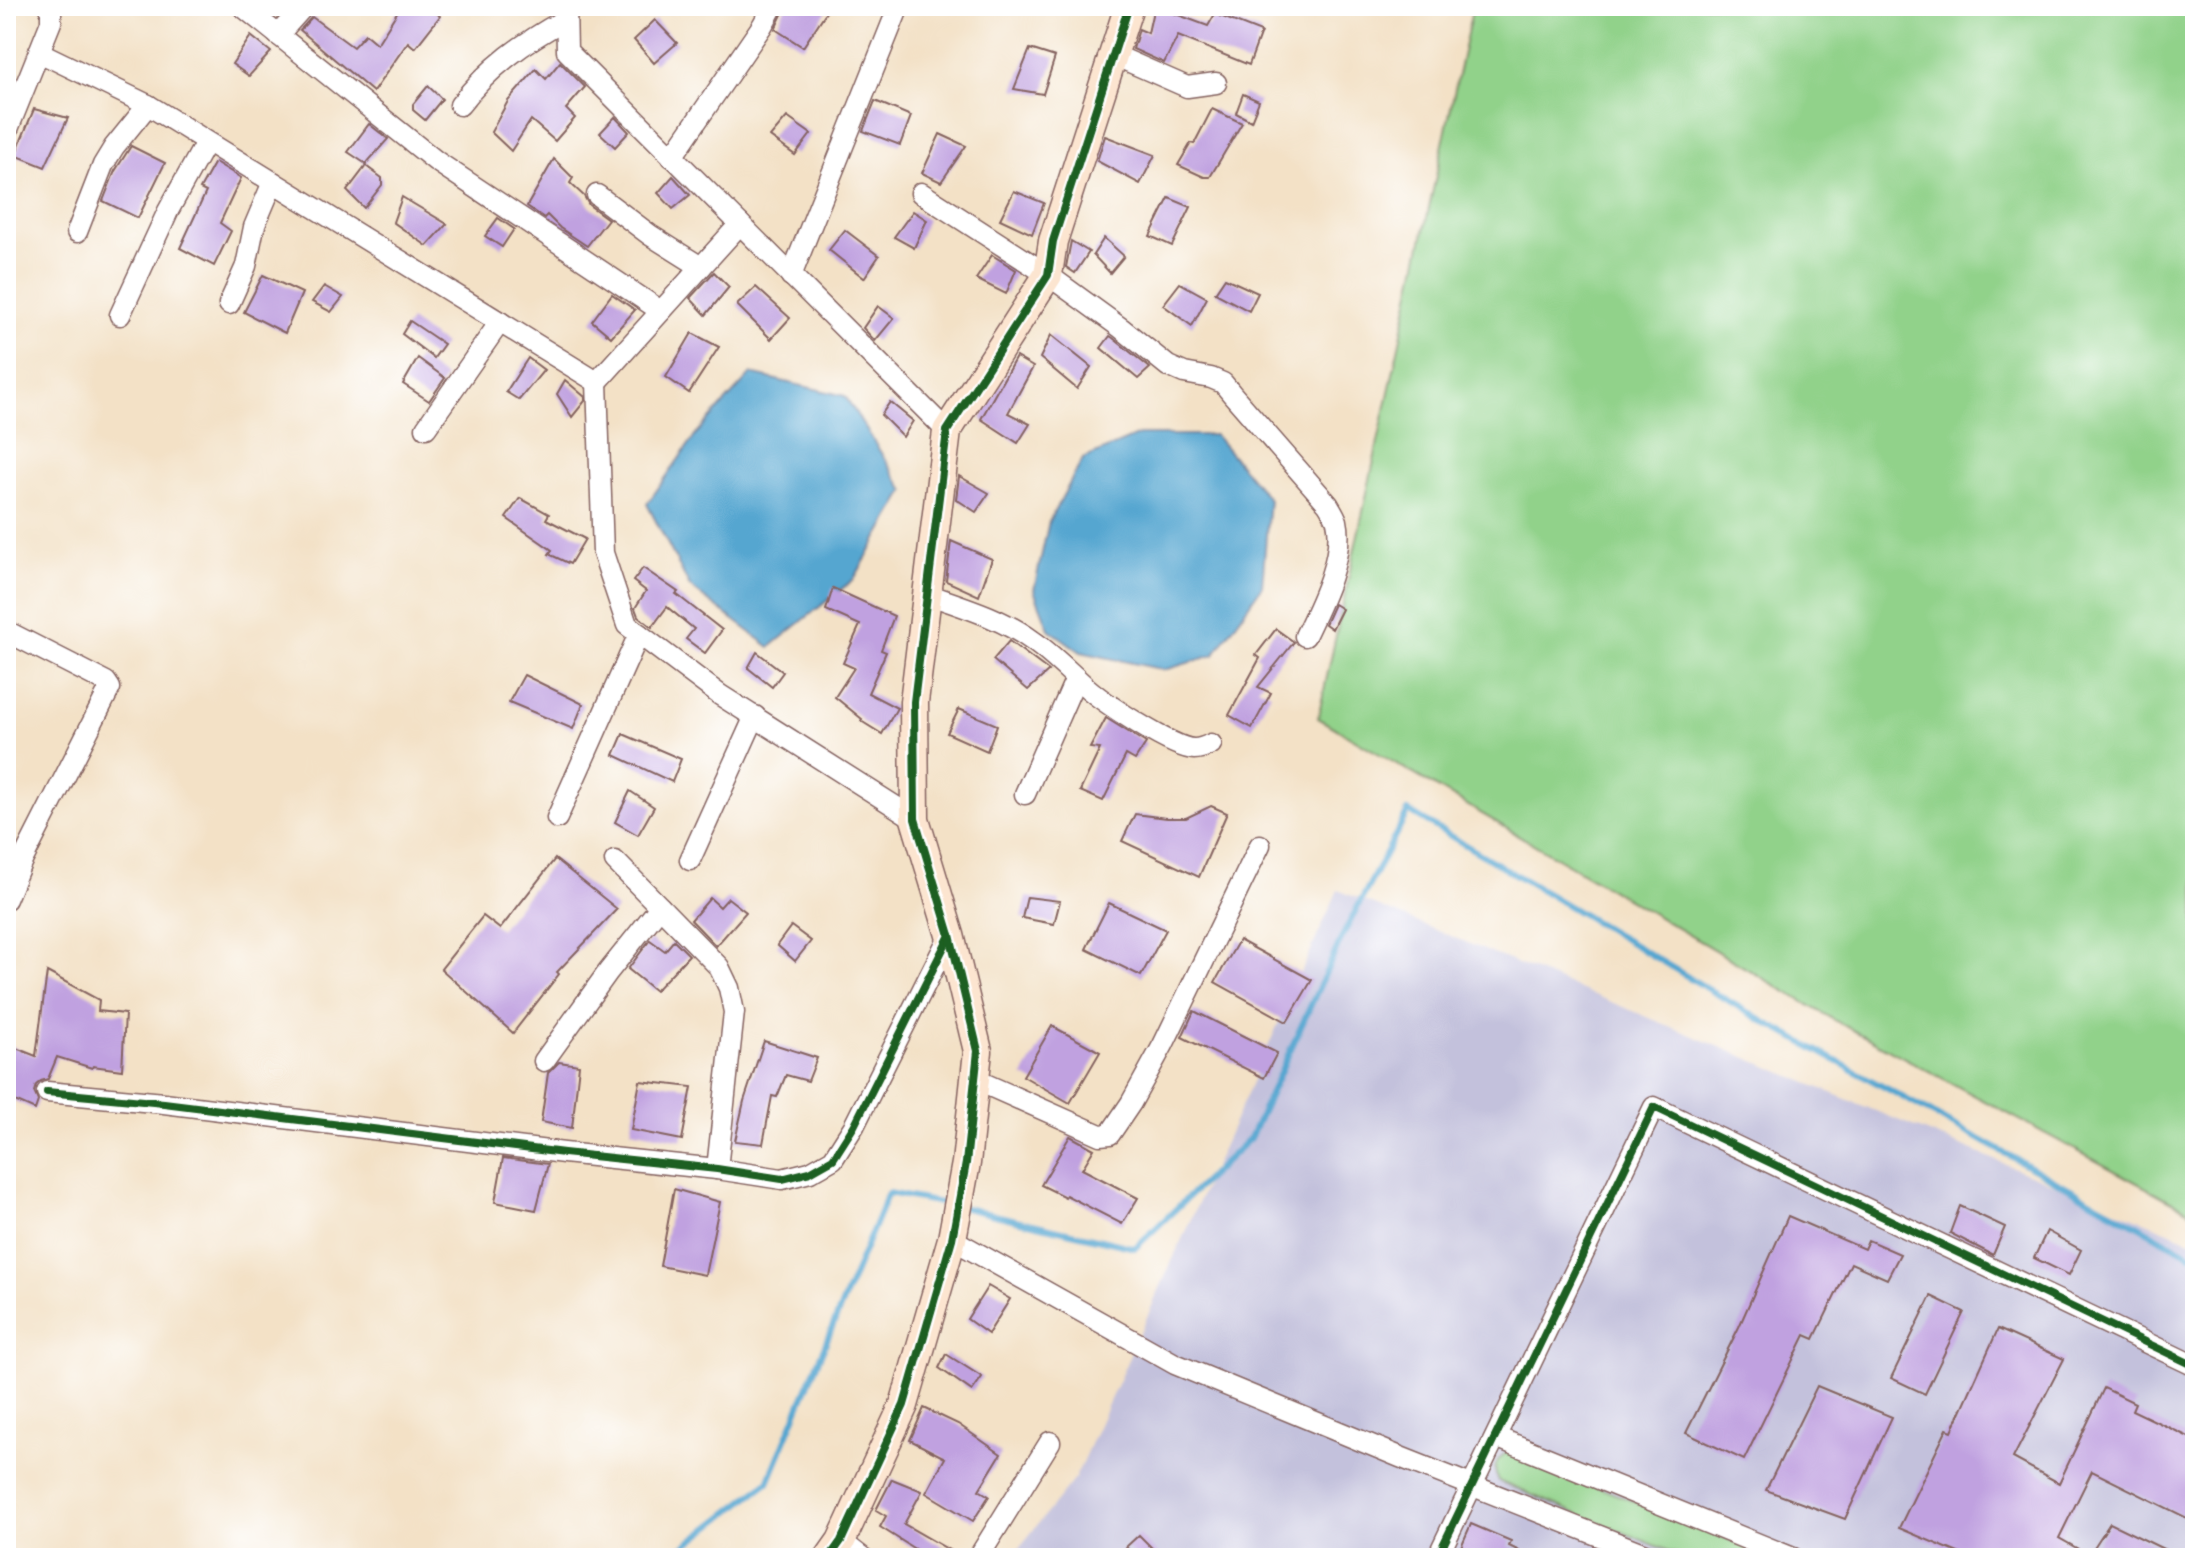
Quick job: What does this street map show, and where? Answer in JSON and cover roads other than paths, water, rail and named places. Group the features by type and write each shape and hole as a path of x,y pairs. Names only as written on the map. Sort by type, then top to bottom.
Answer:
{"street":[{"path":"6,134 11,103 39,52 51,22 51,6"},
{"path":"242,6 436,161 661,311"},
{"path":"278,35 304,6"},
{"path":"672,157 773,6"},
{"path":"791,276 899,6"},
{"path":"844,1552 904,1405 954,1231 966,1163 978,1051 950,935 915,819 914,702 947,431 1048,275 1053,241 1129,6"},
{"path":"566,13 567,51 947,431"},
{"path":"460,105 474,86 566,13"},
{"path":"39,52 148,105 597,382"},
{"path":"1114,55 1187,87 1216,83"},
{"path":"77,232 108,156 148,105"},
{"path":"120,315 168,211 206,142"},
{"path":"229,304 246,266 254,227 273,182"},
{"path":"921,193 1048,275 1168,366 1223,383 1328,504 1337,519 1335,559 1323,599 1305,636"},
{"path":"597,195 650,235 701,267"},
{"path":"740,224 597,382 603,553 627,625 720,695 915,819"},
{"path":"426,428 500,322"},
{"path":"927,594 982,613 1032,639 1106,701 1161,737 1183,748 1197,750 1211,744"},
{"path":"6,631 106,682 110,688 21,863 6,899"},
{"path":"557,818 639,634"},
{"path":"1025,794 1076,678"},
{"path":"690,860 755,716"},
{"path":"974,1079 1100,1135 1110,1134 1163,1045 1260,845"},
{"path":"615,861 719,967 729,988 734,1012 717,1169"},
{"path":"544,1061 608,972 660,907"},
{"path":"47,1092 164,1103 782,1179 810,1172 833,1159 854,1126 950,935"},
{"path":"1437,1558 1654,1107 2195,1366"},
{"path":"954,1231 1175,1364 1655,1558"},
{"path":"1496,1437 1793,1558"},
{"path":"978,1558 1050,1442"}],"water":[{"path":"751,374 845,396 905,491 854,579 770,647 690,587 647,504 698,432"},
{"path":"1139,435 1215,435 1269,499 1262,586 1214,655 1165,670 1081,652 1049,629 1034,590 1049,521 1083,459"}],"waterway":[{"path":"965,1208 1135,1248 1250,1138 1343,935 1408,811 1754,1016 2195,1257"},
{"path":"669,1558 768,1482 888,1193 951,1205"}]}
